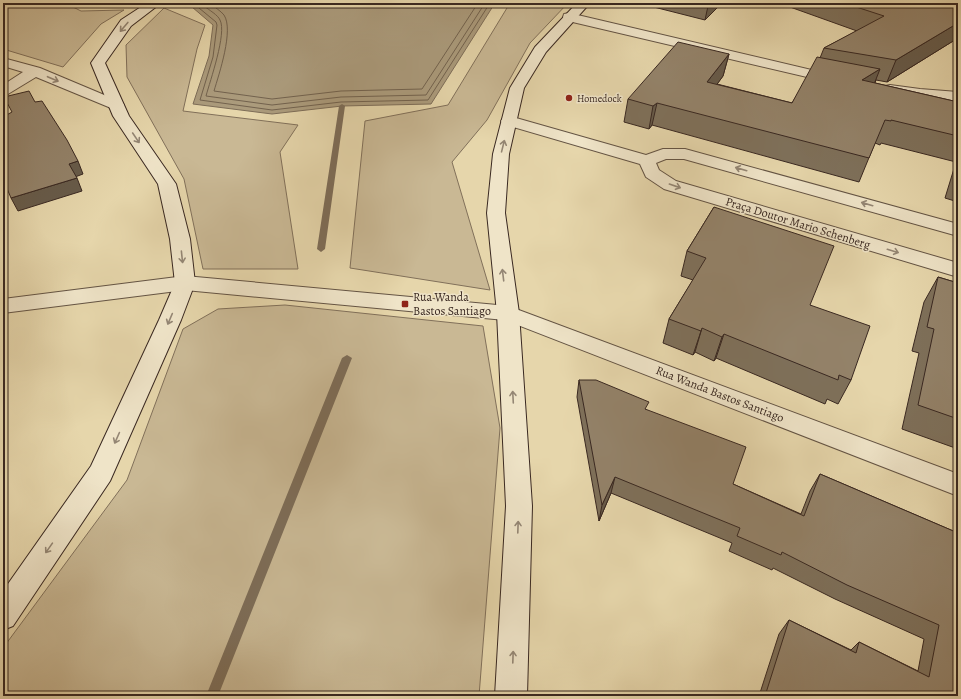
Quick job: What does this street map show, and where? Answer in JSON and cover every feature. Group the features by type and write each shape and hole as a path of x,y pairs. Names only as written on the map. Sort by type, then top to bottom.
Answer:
{"street":[{"path":"3,616 101,473 170,320 185,283 180,239 167,184 121,116 98,63 126,23 155,3"},
{"path":"511,696 519,506 508,313 496,213 501,154 517,88 540,50 569,17 584,3"},
{"path":"569,17 830,79 853,83"},
{"path":"3,62 35,71 116,105"},
{"path":"3,91 35,71"},
{"path":"875,86 920,94 958,96"},
{"path":"509,121 647,161 663,154 685,154 958,230"},
{"name":"Praça Doutor Mario Schenberg","path":"647,161 652,173 670,185 958,270"},
{"name":"Rua Wanda Bastos Santiago","path":"3,306 185,283 508,313 958,485"}],"shaded area":[{"path":"3,3 65,3 81,11 124,10 101,24 63,67 3,49"},
{"path":"510,3 568,3 530,43 487,120 452,162 490,290 350,268 365,121 448,105"},
{"path":"164,8 205,25 197,49 183,111 298,125 280,152 298,269 203,269 184,179 127,77 126,45"},
{"path":"285,305 483,326 500,428 479,696 3,696 3,648 127,480 183,329 218,309"}],"water":[{"path":"196,3 495,3 431,104 342,106 272,114 193,104 209,56 213,25 192,7"}],"building":[{"path":"696,3 711,3 708,6"},
{"path":"844,3 958,3 958,23 896,60 824,48 884,16"},
{"path":"678,42 729,54 707,82 792,103 817,57 880,69 862,80 958,102 958,136 891,120 885,120 869,158 657,103 653,106 628,99"},
{"path":"29,91 35,102 42,101 67,140 78,161 69,164 77,178 11,198 3,179 3,117 12,112 4,97"},
{"path":"714,207 834,246 810,305 870,326 851,380 839,375 838,380 724,334 722,337 702,328 701,331 669,319 706,258 687,251"},
{"path":"938,277 958,283 958,419 918,405 934,329 927,327"},
{"path":"579,380 596,380 649,402 645,409 746,447 733,484 804,516 820,474 958,533 958,696 765,696 789,620 856,653 859,642 929,677 939,625 847,585 782,552 781,555 737,536 740,528 615,477 602,505"}],"waterway":[{"path":"321,249 342,106"},
{"path":"212,696 347,358"}],"place":[{"name":"Homedock","path":"569,98"},
{"name":"Rua Wanda Bastos Santiago","path":"405,304"}]}
